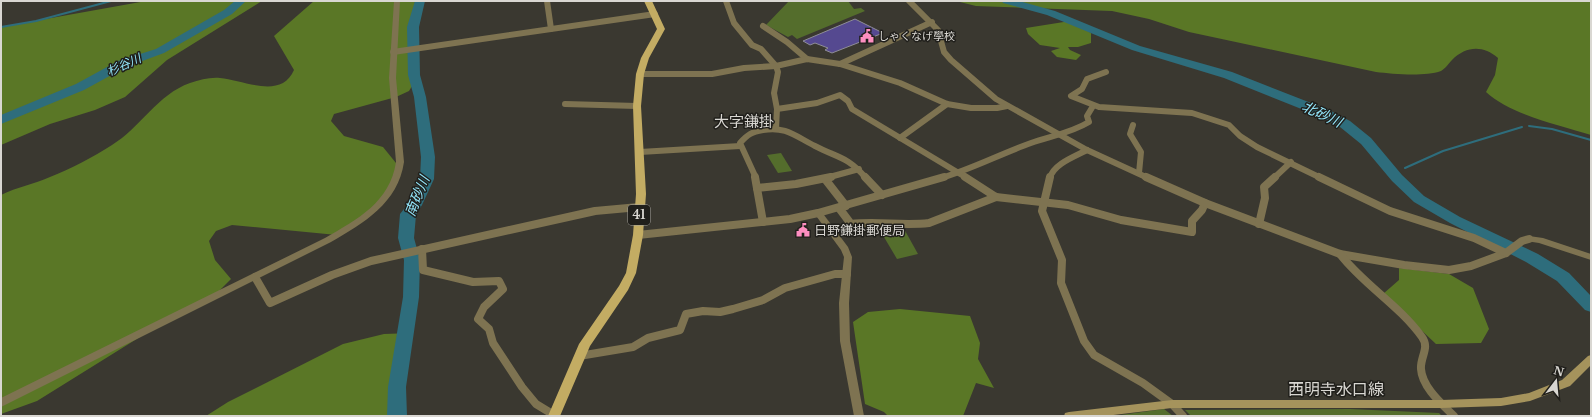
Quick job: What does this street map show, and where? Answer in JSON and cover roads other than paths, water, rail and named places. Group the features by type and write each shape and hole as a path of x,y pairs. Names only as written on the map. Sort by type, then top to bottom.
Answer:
{"main road":[{"name":"41","path":"554,416 584,344 624,287 631,273 638,235 640,207 640,152 637,106 640,74 645,58 661,29 648,1"},
{"name":"西明寺水口線","path":"1069,416 1172,404 1441,404 1501,402 1530,397 1566,383 1591,359"}],"street":[{"path":"1,403 255,277 349,228 367,215 383,200 392,188 400,164 393,90 393,52 397,1"},
{"path":"547,1 551,29"},
{"path":"726,1 734,22 752,45 761,48 776,66 778,79 774,93 777,110 776,128"},
{"path":"909,1 932,22 938,30 944,52 951,60 986,92 1007,106 1087,150 1205,203 1259,224 1340,254 1404,265 1449,270 1471,266 1507,252 1516,244 1529,239 1540,240 1591,256"},
{"path":"393,52 655,14"},
{"path":"840,64 932,22"},
{"path":"763,26 787,42 807,59"},
{"path":"640,74 705,75 744,68 776,66 807,59 840,64 900,82 947,104 978,108 997,108 1007,106"},
{"path":"1106,72 1087,79 1082,89 1071,96 1093,106 1176,111 1208,117 1229,125 1240,136 1258,147 1390,211 1474,238 1507,252"},
{"path":"777,110 817,103 840,95 848,101 852,108 956,173 966,177 996,197"},
{"path":"565,104 637,106"},
{"path":"900,138 947,104"},
{"path":"638,235 790,219 842,207 956,173 1031,143 1077,129 1089,122 1087,116 1093,106"},
{"path":"1133,124 1130,134 1141,147 1142,152 1139,173"},
{"path":"763,222 756,178 740,146 740,143 749,133 776,128 791,132 815,146 848,160 859,169 882,195"},
{"path":"640,152 740,146"},
{"path":"1087,150 1059,166 1051,174 1042,211 1062,260 1061,283 1084,341 1090,351 1094,355 1120,368 1172,404 1183,416"},
{"path":"1259,224 1265,198 1264,187 1291,162"},
{"path":"757,188 785,187 825,179 859,169"},
{"path":"825,179 852,224 876,221 918,225 929,223 996,197 1044,201 1075,207 1121,220 1192,232 1192,221 1202,210 1205,203"},
{"path":"255,277 270,303 332,275 371,261 595,211 640,207"},
{"path":"818,213 845,249 848,257 844,303 846,341 859,416"},
{"path":"421,249 423,270 473,282 499,281 502,284 503,289 484,308 478,319 490,329 493,335 493,343 536,404 554,416"},
{"path":"1340,254 1351,271 1383,297 1422,337 1427,349 1421,369 1424,378 1441,404 1454,416"},
{"path":"579,356 633,347 648,338 680,330 686,314 692,312 720,312 762,300 785,288 835,274 847,274"}],"waterway":[{"path":"1,27 36,21 111,1"},
{"name":"杉谷川","path":"1,120 80,87 122,64 160,51 228,12 241,1"},
{"name":"南砂川","path":"397,416 397,387 411,297 412,260 406,238 408,214 415,205 427,179 428,157 420,97 414,75 413,27 420,1"},
{"name":"北砂川","path":"1007,1 1051,13 1136,48 1228,75 1324,113 1345,124 1366,141 1397,178 1419,199 1455,220 1532,258 1563,277 1591,306"},
{"path":"1529,126 1552,129 1591,140"},
{"path":"1405,168 1443,151 1522,127"},
{"name":"北砂川","path":"1387,168 1392,168"}],"place":[{"name":"しゃくなげ學校","path":"867,36"},
{"name":"日野鎌掛郵便局","path":"803,230"}],"district":[{"name":"大字鎌掛","path":"744,122"}]}
